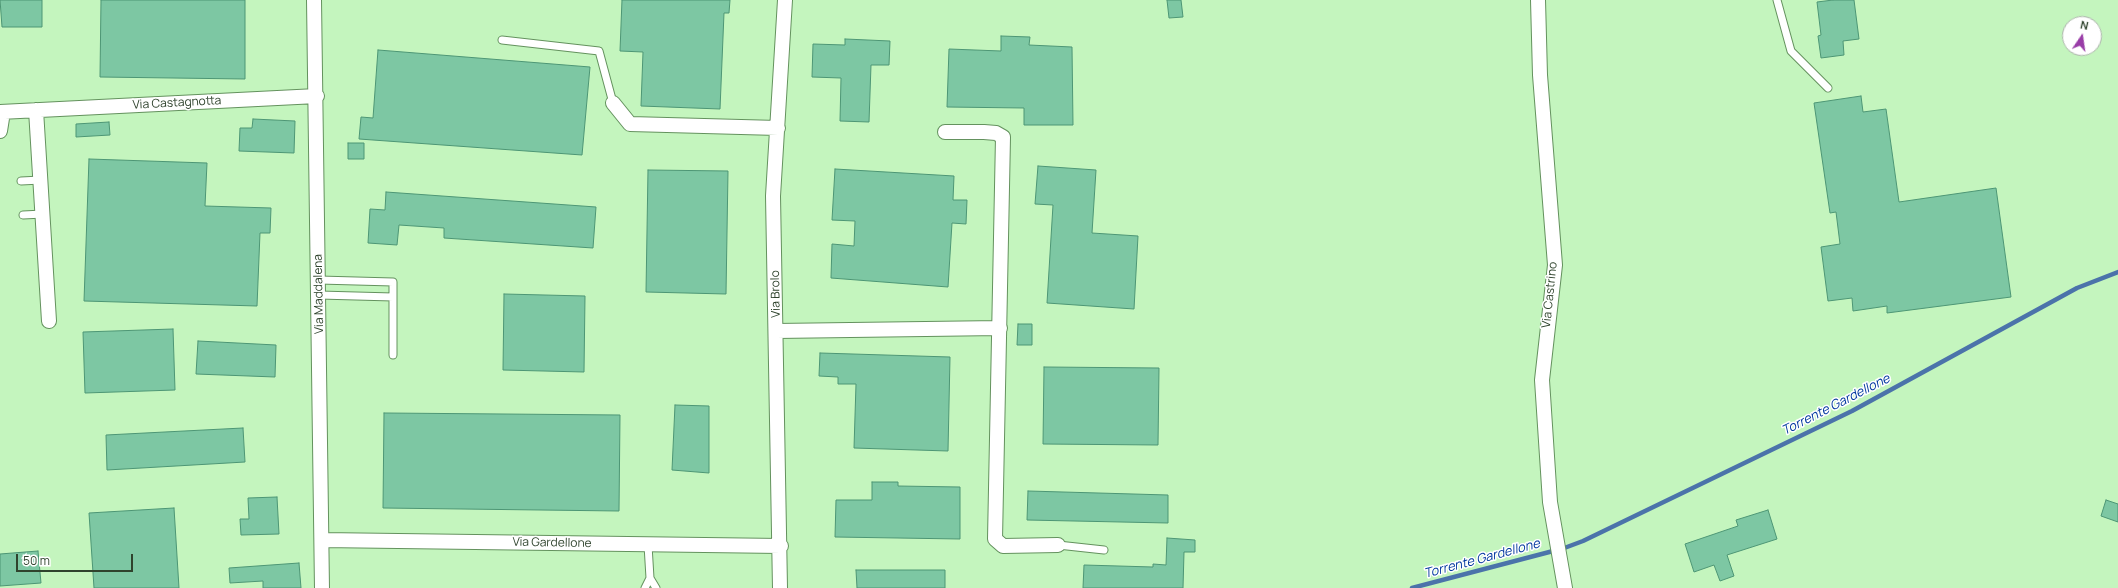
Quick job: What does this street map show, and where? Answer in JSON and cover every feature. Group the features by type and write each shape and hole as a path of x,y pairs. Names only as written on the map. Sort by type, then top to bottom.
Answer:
{"street":[{"name":"Via Maddalena","path":"314,0 317,96 322,588"},
{"name":"Via Brolo","path":"780,588 781,546 773,196 785,0"},
{"name":"Via Castrino","path":"1538,0 1540,75 1555,265 1542,380 1550,502 1565,588"},
{"name":"Via Castagnotta","path":"0,132 2,112 317,96"},
{"path":"613,103 630,124 778,128"},
{"path":"36,110 49,322"},
{"path":"945,132 996,133 1003,137 995,539 1003,546 1058,545"},
{"path":"776,331 1000,328"},
{"name":"Via Gardellone","path":"322,540 781,546"}],"lane":[{"path":"1777,0 1791,51 1828,88"},
{"path":"502,40 599,51 613,103"},
{"path":"21,181 41,180"},
{"path":"23,215 43,214"},
{"path":"319,280 393,282 393,355"},
{"path":"319,295 394,297"},
{"path":"648,545 650,578 656,588"},
{"path":"1058,545 1104,550"},
{"path":"645,588 650,578"}],"building":[{"path":"0,0 42,0 42,27 2,27"},
{"path":"101,0 245,0 245,79 100,77"},
{"path":"622,0 730,0 729,13 724,13 720,109 641,106 643,52 620,51"},
{"path":"1167,0 1181,0 1183,17 1169,18"},
{"path":"1854,0 1859,39 1843,41 1844,55 1821,58 1818,36 1821,35 1817,2"},
{"path":"1001,36 1030,37 1029,45 1072,47 1073,125 1024,125 1024,108 947,107 949,49 1001,51"},
{"path":"845,39 890,41 889,65 871,65 869,122 840,121 841,78 812,77 813,44 845,45"},
{"path":"378,50 590,67 582,155 359,139 361,117 373,118"},
{"path":"1861,96 1863,112 1886,109 1899,202 1996,188 2011,297 1887,313 1887,306 1853,311 1852,298 1828,301 1821,247 1840,244 1836,212 1830,213 1814,103"},
{"path":"253,119 295,121 294,153 239,151 240,128 252,128"},
{"path":"109,122 110,135 76,137 76,124"},
{"path":"348,143 364,143 364,159 348,159"},
{"path":"89,159 207,163 205,206 271,208 270,233 260,233 257,306 84,301"},
{"path":"1038,166 1096,170 1092,233 1138,236 1134,309 1047,303 1053,205 1035,204"},
{"path":"835,169 954,176 953,200 967,200 966,224 952,223 948,287 831,278 832,244 854,246 855,221 832,220"},
{"path":"648,170 728,171 726,294 646,292"},
{"path":"386,192 596,207 593,248 444,238 444,228 399,225 397,245 368,243 370,209 385,210"},
{"path":"504,294 585,296 584,372 503,370"},
{"path":"1018,324 1032,324 1032,345 1017,345"},
{"path":"173,329 175,390 85,393 83,332"},
{"path":"198,341 276,345 275,377 196,374"},
{"path":"820,353 950,357 948,451 854,448 856,384 838,384 838,377 819,376"},
{"path":"1044,367 1159,368 1158,445 1043,444"},
{"path":"675,405 709,406 709,473 672,470"},
{"path":"384,413 620,415 619,511 383,508"},
{"path":"243,428 245,462 107,470 106,435"},
{"path":"872,482 898,482 898,486 960,487 960,539 835,537 836,500 872,500"},
{"path":"1028,491 1168,495 1168,523 1027,520"},
{"path":"277,497 279,534 241,535 240,519 249,519 248,498"},
{"path":"2106,500 2118,504 2118,522 2101,516"},
{"path":"174,508 179,588 94,588 89,513"},
{"path":"1768,510 1777,539 1727,555 1734,576 1720,581 1714,565 1694,572 1685,544 1738,526 1736,520"},
{"path":"1167,538 1195,540 1195,552 1184,552 1183,588 1083,588 1084,565 1153,567 1153,564 1166,565"},
{"path":"38,551 41,583 0,586 0,554"},
{"path":"299,563 301,588 263,588 263,581 230,583 229,568"},
{"path":"856,570 945,570 945,588 857,588"}],"waterway":[{"name":"Torrente Gardellone","path":"1559,550 1583,541 1852,411 2077,288 2118,272"},
{"name":"Torrente Gardellone","path":"1412,588 1557,550"}]}
